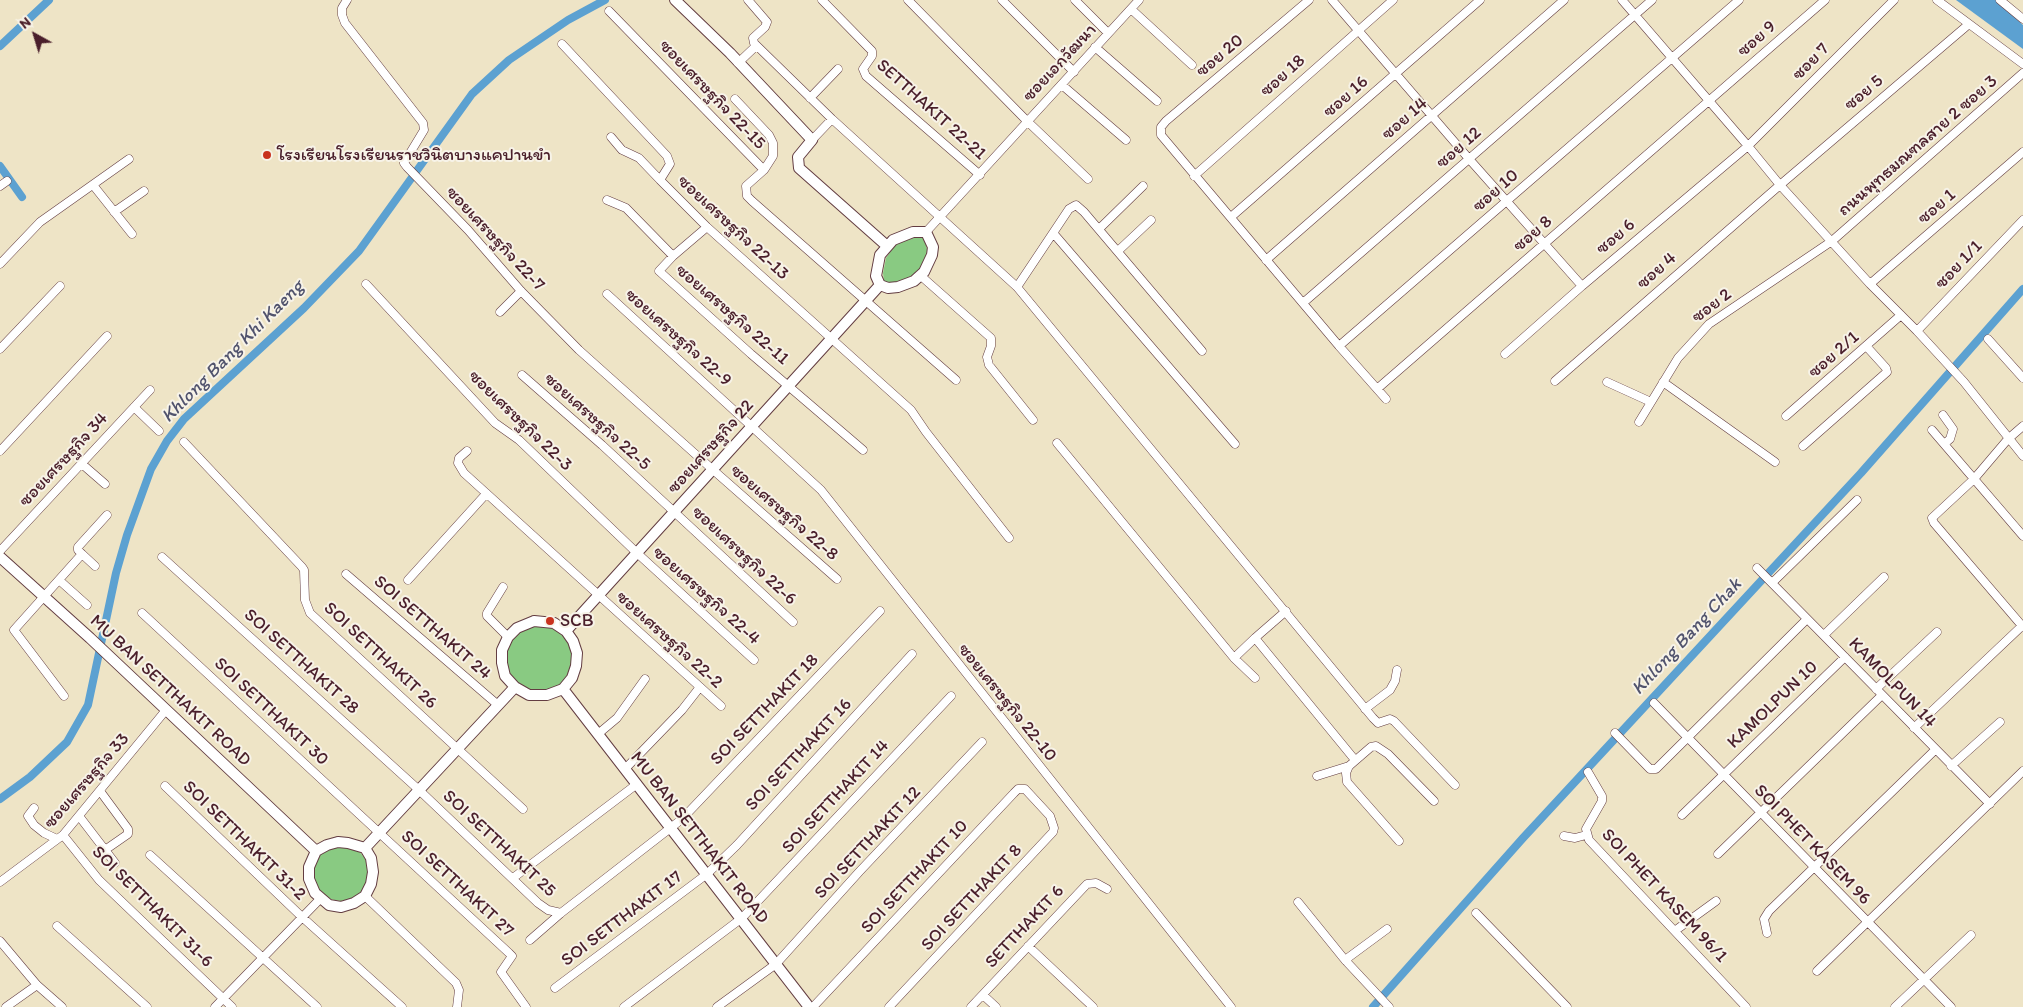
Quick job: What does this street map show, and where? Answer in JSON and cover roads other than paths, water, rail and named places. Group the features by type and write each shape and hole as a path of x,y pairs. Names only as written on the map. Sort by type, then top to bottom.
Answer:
{"street":[{"name":"ซอยเศรษฐกิจ 22-7","path":"347,0 342,8 345,23 423,123 424,130 404,163 406,167 521,291 579,350 712,469"},
{"path":"675,0 812,140"},
{"path":"748,0 767,22 765,27 753,38 756,46 832,119 1018,287 1365,709 1378,723 1389,719 1394,721 1455,785"},
{"name":"SETTHAKIT 22-21","path":"822,0 872,52 872,56 862,69 866,76 980,175"},
{"path":"908,0 1027,121 1088,179"},
{"path":"1002,0 1074,72"},
{"path":"1075,0 1108,33"},
{"name":"ซอย 20","path":"1194,176 1163,139 1160,130 1166,121 1309,0"},
{"path":"1332,0 1582,286"},
{"name":"ซอย 18","path":"1194,176 1393,0"},
{"name":"ซอย 16","path":"1231,217 1480,0"},
{"name":"ซอย 14","path":"1266,260 1564,0"},
{"path":"1622,0 1780,185 1870,284 1964,382 2023,456"},
{"name":"ซอย 12","path":"1302,303 1470,160 1652,0"},
{"name":"ซอย 10","path":"1339,346 1739,0"},
{"name":"ซอย 9","path":"1708,100 1825,0"},
{"name":"ซอย 7","path":"1748,146 1894,0"},
{"path":"1937,0 2023,64"},
{"path":"2001,0 2023,19"},
{"path":"1134,3 1192,65"},
{"name":"ซอยเอกวัฒนา","path":"980,175 1134,3"},
{"name":"ซอยเศรษฐกิจ 22-15","path":"609,11 764,170 746,186 747,196 866,300"},
{"name":"ซอย 5","path":"1780,185 1969,24"},
{"name":"ซอยเศรษฐกิจ 22-13","path":"562,44 667,156 670,164 660,180 707,227 911,410 931,439 1009,538"},
{"path":"738,63 756,46"},
{"path":"1095,47 1157,101"},
{"path":"810,98 838,70"},
{"name":"ถนนพุทธมณฑลสาย 2 ซอย 3","path":"1832,241 2023,73"},
{"path":"1062,85 1126,140"},
{"path":"735,99 769,135 773,143 773,156 764,170"},
{"name":"ซอย 8","path":"1376,388 1545,244 1708,100"},
{"path":"832,119 798,157 799,168 887,246"},
{"path":"611,137 622,150 638,158 660,180"},
{"name":"ซอย 6","path":"1505,354 1582,286 1748,146"},
{"name":"ซอย 1","path":"1870,284 2023,152"},
{"path":"0,264 40,222 129,159"},
{"path":"926,232 932,247 932,255 921,276 898,287 888,288 880,285 876,276 876,268 880,256 887,246 901,236 913,232 926,232 980,175"},
{"path":"1194,176 1231,217 1339,346 1386,398"},
{"path":"0,186 7,181"},
{"path":"93,185 132,234"},
{"name":"ซอย 4","path":"1555,381 1780,185"},
{"path":"1099,229 1143,186"},
{"path":"114,212 144,191"},
{"path":"607,200 626,208 673,256"},
{"path":"1018,287 1073,205 1080,207 1202,351"},
{"path":"1118,251 1151,220"},
{"name":"ซอย 1/1","path":"1917,331 2023,220"},
{"name":"ซอยเศรษฐกิจ 22-11","path":"707,227 673,256 659,271 789,385"},
{"path":"1054,234 1235,444"},
{"name":"ซอย 2","path":"1639,422 1678,358 1709,324 1832,241"},
{"path":"921,276 991,338 991,346 987,357 989,366 1033,420"},
{"name":"ซอยเศรษฐกิจ 22-3","path":"366,284 496,423 519,440 637,553"},
{"name":"ซอยเศรษฐกิจ 22","path":"566,631 880,285"},
{"path":"0,349 60,286"},
{"path":"500,312 521,291"},
{"name":"ซอยเศรษฐกิจ 22-9","path":"607,294 752,425"},
{"path":"866,300 956,380"},
{"name":"ซอย 2/1","path":"1786,416 1867,347 1901,315"},
{"path":"0,451 107,336"},
{"path":"1988,339 2023,378"},
{"path":"1803,446 1887,372 1886,368 1867,347"},
{"name":"ซอยเศรษฐกิจ 22-5","path":"522,376 602,444 674,512"},
{"path":"1606,382 1651,402"},
{"path":"1663,382 1775,462"},
{"path":"789,385 863,450"},
{"name":"ซอยเศรษฐกิจ 34","path":"0,551 150,390"},
{"path":"134,407 159,431"},
{"path":"1943,416 1952,429 1950,439 1944,444"},
{"name":"ซอยเศรษฐกิจ 22-10","path":"752,425 821,490 1231,1007"},
{"path":"1914,728 2023,626 1932,518 1974,479 2008,439 2023,426"},
{"path":"1932,430 2023,536"},
{"name":"SOI SETTHAKIT 26","path":"184,442 302,567 304,570 305,600 310,613 523,809"},
{"path":"1057,443 1234,658 1255,678"},
{"name":"ซอยเศรษฐกิจ 22-2","path":"467,451 459,458 458,466 486,494 721,706"},
{"path":"82,464 105,484"},
{"name":"ซอยเศรษฐกิจ 22-8","path":"712,469 837,579"},
{"path":"408,580 486,494"},
{"path":"1772,583 1857,500"},
{"name":"ซอยเศรษฐกิจ 22-6","path":"674,512 794,622"},
{"path":"95,566 78,550 78,547 107,515"},
{"name":"ซอยเศรษฐกิจ 22-4","path":"637,553 754,660"},
{"path":"64,696 14,630 82,554"},
{"name":"MU BAN SETTHAKIT ROAD","path":"0,557 90,638 316,851"},
{"name":"SOI SETTHAKIT 28","path":"162,557 419,790"},
{"name":"KAMOLPUN 14","path":"1757,568 1990,804"},
{"name":"SOI SETTHAKIT 24","path":"346,574 498,705"},
{"path":"1824,635 1884,577"},
{"path":"59,580 87,605"},
{"path":"503,587 487,616 508,637"},
{"name":"SOI SETTHAKIT 18","path":"530,940 561,913 671,829 880,611"},
{"path":"1234,658 1286,611"},
{"name":"SOI SETTHAKIT 30","path":"142,613 380,832"},
{"path":"1616,733 1652,770 1656,769 1807,619"},
{"path":"534,621 554,623 566,631 573,641 577,653 576,666 572,678 563,690 547,695 529,695 515,687 506,676 502,663 502,650 508,637 517,628 534,621"},
{"path":"1876,689 1937,632"},
{"path":"1255,638 1352,763"},
{"name":"SOI SETTHAKIT 16","path":"707,874 737,845 912,654"},
{"name":"KAMOLPUN 10","path":"1682,815 1845,657"},
{"path":"1365,709 1390,690 1395,682 1397,670"},
{"path":"598,734 617,718 645,679"},
{"path":"365,848 515,687"},
{"path":"625,769 682,710 700,687"},
{"name":"MU BAN SETTHAKIT ROAD","path":"563,690 811,1007"},
{"path":"1718,854 1882,695"},
{"name":"SOI SETTHAKIT 14","path":"624,1007 742,918 951,696"},
{"name":"SOI PHET KASEM 96","path":"1654,703 1759,813 1951,1007"},
{"name":"ซอยเศรษฐกิจ 33","path":"0,882 60,837 166,710"},
{"path":"1951,766 2000,722"},
{"name":"SOI SETTHAKIT 12","path":"717,1007 776,964 859,872 982,742"},
{"path":"1399,841 1347,782 1346,773 1352,763 1371,747 1381,748 1434,801"},
{"path":"1767,933 1764,922 1766,914 1935,750"},
{"path":"1318,776 1352,763"},
{"path":"1818,972 2023,771"},
{"name":"SOI PHET KASEM 96/1","path":"1588,772 1598,788 1602,801 1587,825 1586,835 1746,1007"},
{"path":"513,878 637,784"},
{"name":"SOI SETTHAKIT 31-2","path":"165,786 302,917 402,1007"},
{"name":"SOI SETTHAKIT 10","path":"811,1007 1018,789 1025,789 1041,805"},
{"name":"SOI SETTHAKIT 25","path":"419,790 542,907 561,913"},
{"path":"100,791 128,829 128,834 105,850"},
{"name":"SOI SETTHAKIT 8","path":"890,1007 1049,837 1054,828 1053,823 1041,805"},
{"path":"34,808 28,816 34,825 44,833 60,837"},
{"path":"78,816 115,863"},
{"name":"SOI SETTHAKIT 27","path":"380,832 510,953 512,956 501,972 526,1007"},
{"path":"1564,836 1575,838 1586,835"},
{"name":"SOI SETTHAKIT 31-6","path":"60,837 99,880 232,1007"},
{"path":"338,842 365,848 371,858 373,872 371,884 365,896 354,903 342,907 329,905 320,899 315,893 310,879 309,867 316,851 338,842"},
{"path":"150,854 317,1007"},
{"name":"SOI SETTHAKIT 17","path":"555,988 707,874"},
{"name":"SETTHAKIT 6","path":"971,1007 1087,884 1096,883 1107,889"},
{"path":"365,896 456,982 458,990 456,1007"},
{"path":"215,1007 262,956 320,899"},
{"path":"1676,930 1716,901"},
{"path":"1298,902 1345,960 1389,1007"},
{"path":"1476,912 1567,1007"},
{"path":"57,926 147,1007"},
{"path":"1345,960 1387,928"},
{"path":"1895,1007 1971,935"},
{"path":"0,941 37,985 62,1007"},
{"path":"1028,946 1093,1007"},
{"path":"6,1007 37,985"},
{"path":"983,995 996,1007"}],"water":[{"path":"1956,0 1996,0 2023,25 2023,49"}],"waterway":[{"path":"0,46 49,0"},
{"name":"Khlong Bang Khi Kaeng","path":"0,799 30,777 67,742 88,705 116,573 127,535 151,469 167,441 184,419 304,308 359,251 472,94 509,60 568,20 605,0"},
{"path":"0,166 22,197"},
{"name":"Khlong Bang Chak","path":"1373,1007 1523,838 1861,473 2023,289"}],"place":[{"name":"โรงเรียนโรงเรียนราชวินิตบางแคปานขำ","path":"267,155"},
{"name":"SCB","path":"550,621"}]}
